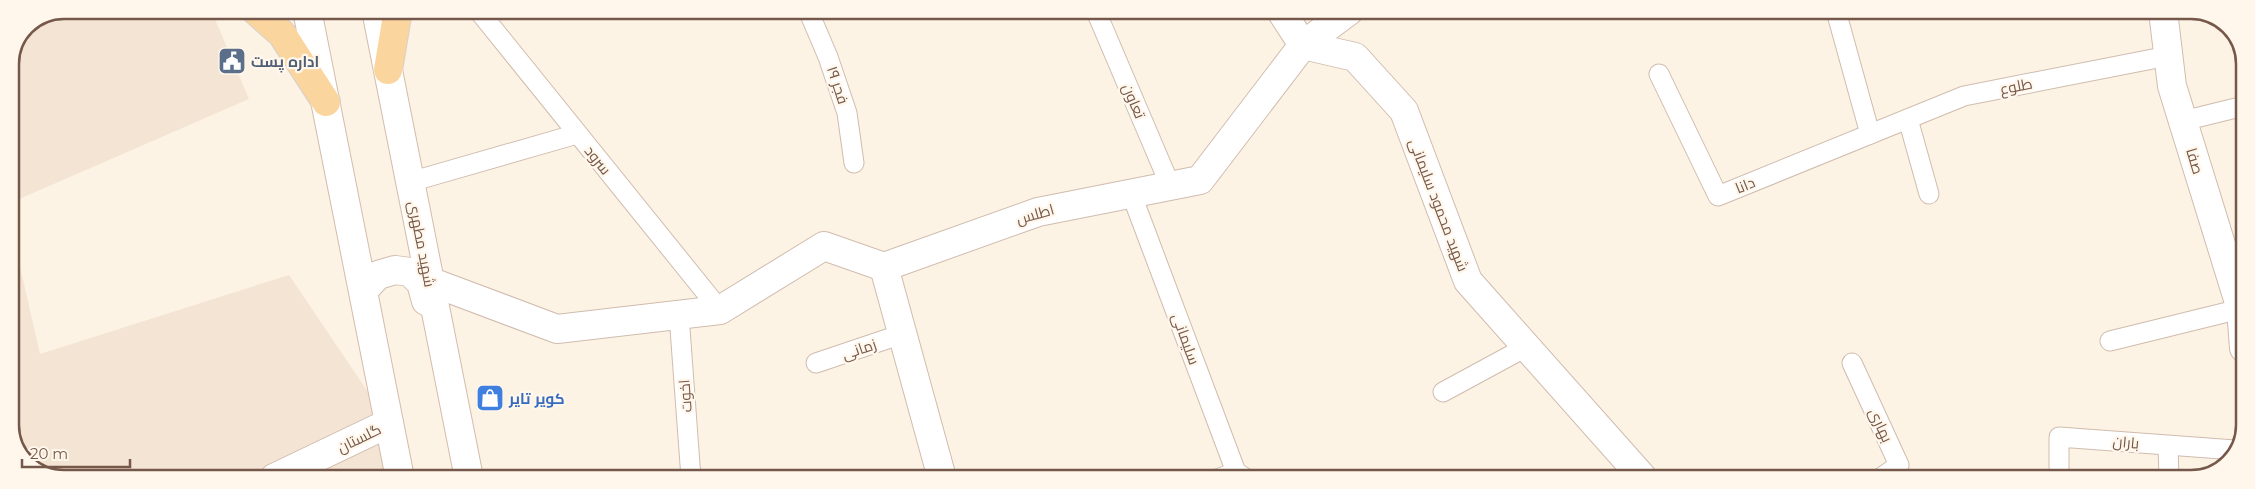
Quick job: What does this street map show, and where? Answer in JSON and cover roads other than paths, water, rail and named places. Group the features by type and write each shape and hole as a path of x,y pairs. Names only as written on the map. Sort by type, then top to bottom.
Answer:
{"main road":[{"path":"265,19 282,34 326,102"},
{"path":"388,70 396,19"}],"street":[{"path":"310,19 398,470"},
{"name":"شهید مطهری","path":"378,19 467,470"},
{"path":"1287,19 1303,45"},
{"name":"اطلس","path":"884,267 1038,212 1200,180 1303,45 1338,19"},
{"name":"صفا","path":"2164,19 2172,86 2236,289"},
{"name":"شهید محمود سلیمانی","path":"1303,45 1355,58 1404,111 1468,281 1636,470"},
{"path":"429,281 557,330 720,310 824,246 884,267 940,470"},
{"path":"364,290 378,275 396,270 410,272 421,283 462,444"},
{"name":"گلستان","path":"291,470 389,423"}],"lane":[{"name":"سرود","path":"485,19 720,310"},
{"name":"فجر ۱۹","path":"812,19 828,57 847,113 854,163"},
{"name":"تعاون","path":"1099,19 1170,185"},
{"path":"1838,19 1870,134"},
{"name":"طلوع","path":"1870,134 1964,96 2168,56"},
{"name":"دانا","path":"1659,74 1718,196 1870,134"},
{"path":"2183,121 2236,108"},
{"path":"1908,119 1929,194"},
{"path":"410,182 577,134"},
{"name":"سلیمانی","path":"1131,193 1239,470"},
{"path":"2110,341 2236,310"},
{"name":"اخوت","path":"679,314 690,470"},
{"name":"زمانی","path":"816,363 902,334"},
{"path":"1443,392 1526,347"},
{"name":"بهاری","path":"1852,364 1899,464 1891,470"},
{"name":"باران","path":"2059,470 2059,437 2229,450"},
{"path":"2168,446 2169,470"}],"place":[{"name":"اداره پست","path":"232,61"},
{"name":"کویر تایر","path":"490,398"}]}
